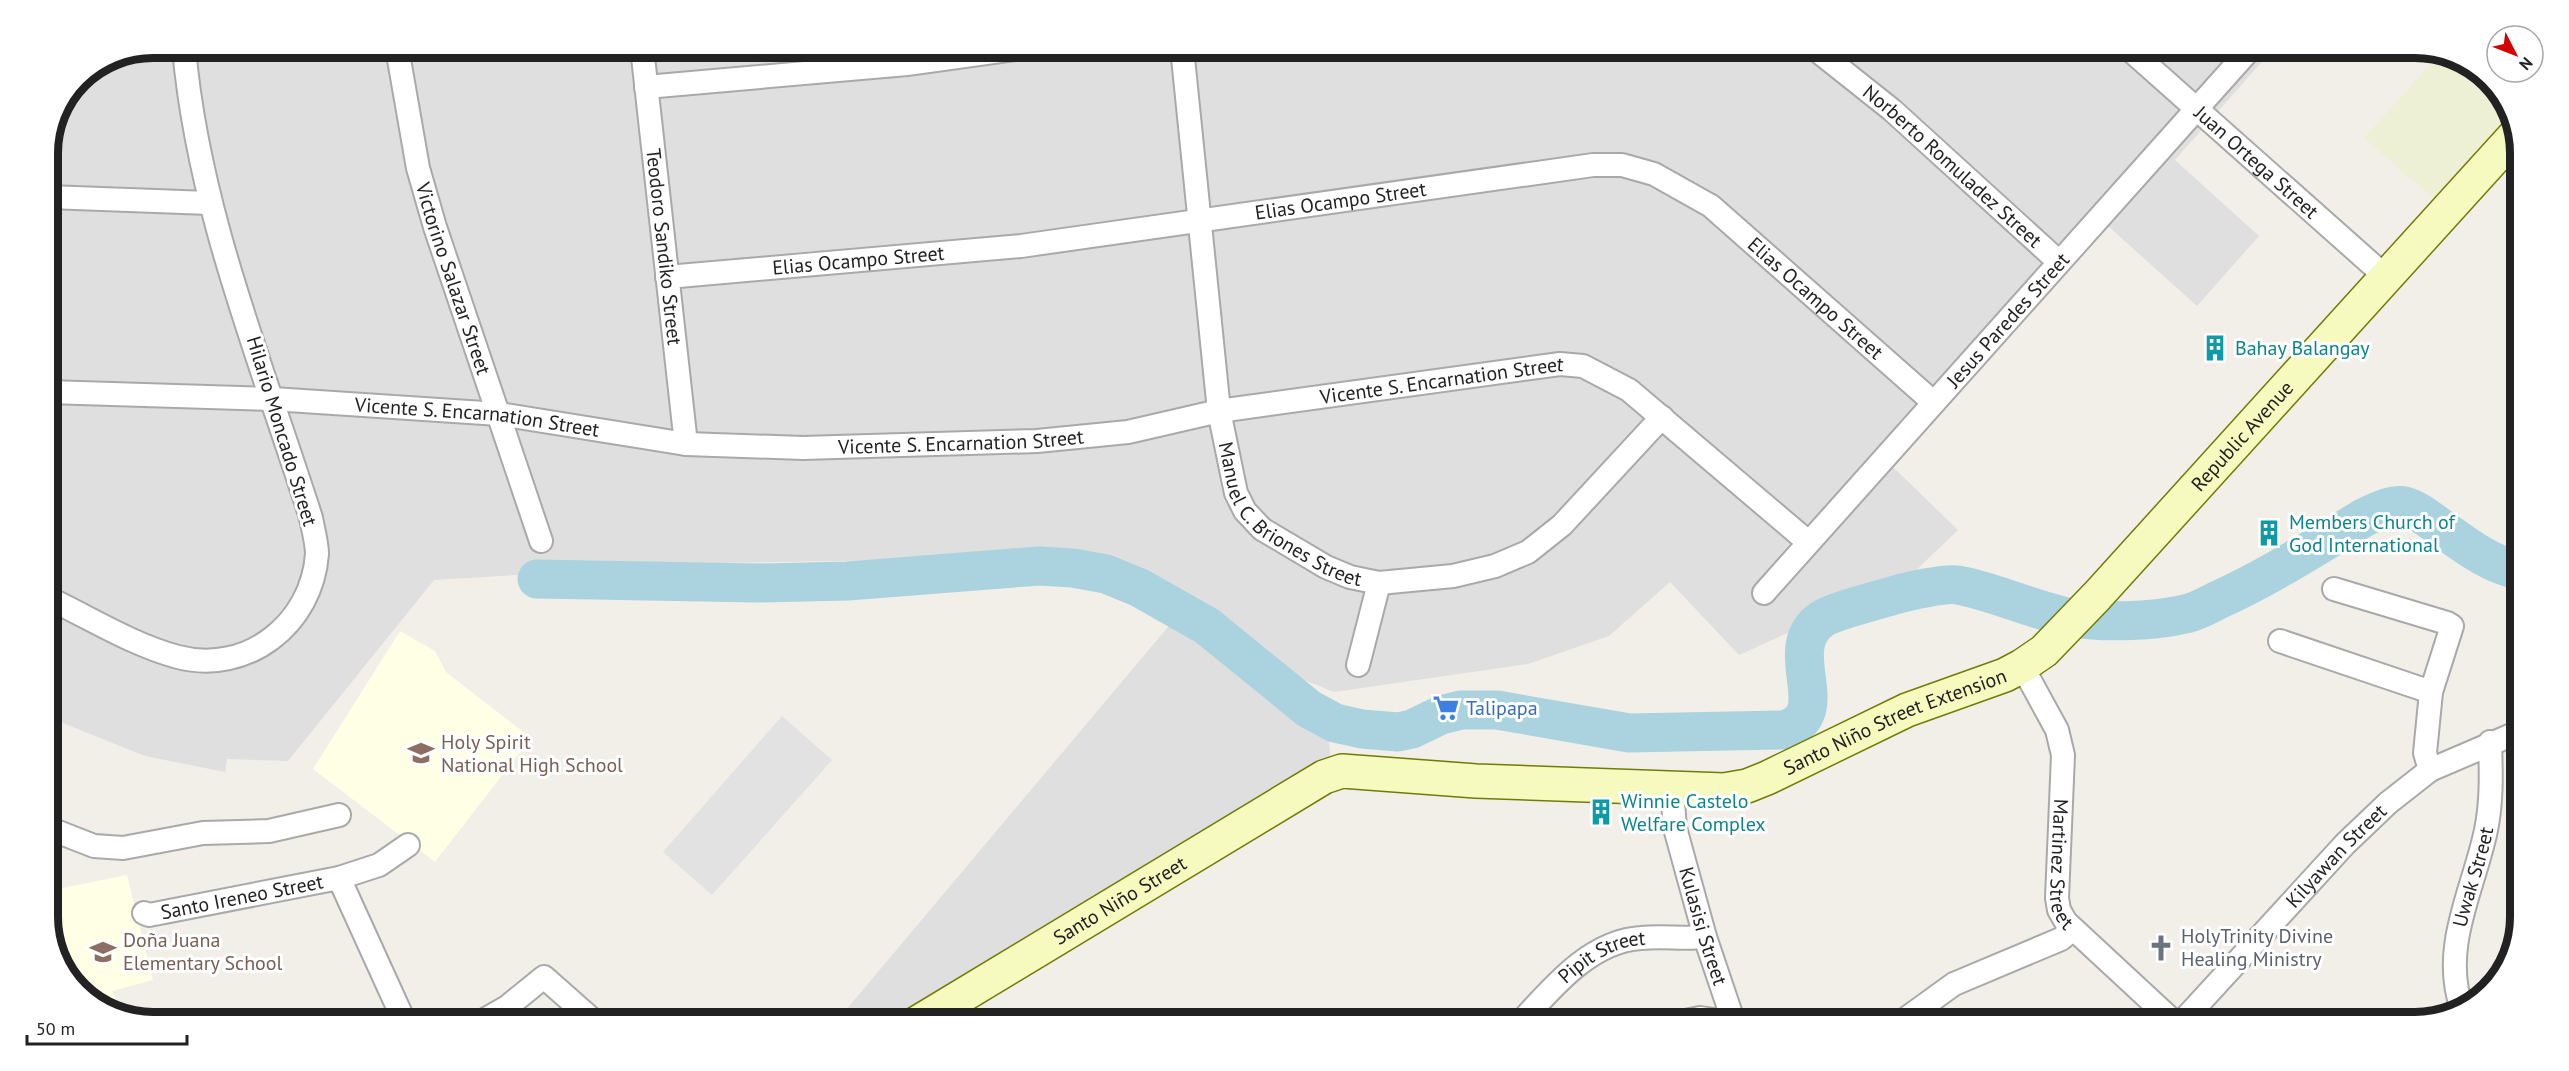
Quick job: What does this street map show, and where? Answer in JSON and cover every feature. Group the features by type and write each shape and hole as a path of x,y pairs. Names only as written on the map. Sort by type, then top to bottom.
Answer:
{"main road":[{"name":"Republic Avenue","path":"2062,632 2509,141"},
{"name":"Santo Niño Street Extension","path":"1324,777 1342,771 1476,781 1672,790 1724,790 1747,786 1907,710 2005,675 2044,651 2062,632"},
{"name":"Santo Niño Street","path":"935,1012 1324,777"}],"street":[{"name":"Hilario Moncado Street","path":"59,603 133,639 178,657 207,661 236,655 272,640 295,616 310,589 317,553 311,518 209,203 188,94 185,58"},
{"name":"Victorino Salazar Street","path":"399,58 418,168 435,227 541,541"},
{"name":"Teodoro Sandiko Street","path":"643,58 686,444"},
{"path":"646,87 907,64 950,58"},
{"name":"Manuel C. Briones Street","path":"1183,58 1202,222 1219,411 1236,493 1245,511 1282,543 1350,577 1379,583 1453,576 1495,566 1528,552 1562,525 1662,417"},
{"name":"Norberto Romuladez Street","path":"1827,58 1892,110 2059,262"},
{"name":"Juan Ortega Street","path":"2139,58 2386,277"},
{"name":"Jesus Paredes Street","path":"1764,592 2241,58"},
{"name":"Elias Ocampo Street","path":"667,277 1021,246 1593,165 1622,165 1654,174 1711,206 1933,402"},
{"path":"59,197 209,203"},
{"name":"Vicente S. Encarnation Street","path":"59,392 273,399 499,414 686,444 803,448 1037,441 1128,432 1219,411 1560,364 1583,366 1629,390 1808,542"},
{"path":"1358,665 1379,583"},
{"path":"2334,589 2447,622 2452,626 2431,692 2425,753 2430,770"},
{"path":"2280,641 2431,692"},
{"name":"Martinez Street","path":"2022,666 2057,730 2063,754 2057,898 2059,910 2073,929 2163,1012"},
{"name":"Kilyawan Street","path":"2191,1012 2344,844 2388,803 2430,770 2510,734"},
{"name":"Uwak Street","path":"2459,1002 2456,992 2458,924 2486,830 2491,786 2490,742"},
{"name":"Kulasisi Street","path":"1672,790 1675,828 1705,937 1731,1012"},
{"path":"59,832 94,846 123,848 203,833 269,831 339,815"},
{"name":"Santo Ireneo Street","path":"144,913 149,915 339,878 379,865 408,845"},
{"name":"Santo Ireneo Street","path":"339,878 400,1012"},
{"path":"1915,1012 1954,984 2061,939 2073,929"},
{"name":"Pipit Street","path":"1530,1012 1558,983 1592,955 1621,941 1640,938 1705,937"},
{"path":"498,1012 544,977 584,1012"}],"shaded area":[{"path":"154,58 2265,58 2175,160 2259,236 2197,306 2108,226 1892,466 1958,530 1907,579 1739,655 1670,582 1609,636 1528,664 1334,692 1262,663 1168,586 1093,557 715,563 434,580 288,761 227,759 225,772 145,756 59,721 59,148 68,112 78,96 106,71 123,64"},
{"path":"2434,60 2463,71 2483,86 2501,112 2504,121 2435,200 2364,138"},
{"path":"1178,615 1328,728 1331,765 911,1012 844,1012"},
{"name":"Holy Spirit National High School","path":"400,631 435,651 446,672 531,738 435,862 313,769"},
{"path":"782,716 832,760 712,895 663,852"},
{"name":"Doña Juana Elementary School","path":"127,875 153,980 112,991 120,1006 106,1000 86,985 71,965 60,936 59,889"}],"waterway":[{"path":"537,579 757,583 848,581 1039,566 1073,568 1106,574 1140,588 1207,626 1309,709 1335,723 1362,729 1398,732 1412,729 1441,715 1461,710 1497,710 1629,733 1783,730 1799,722 1806,711 1808,696 1805,647 1810,632 1822,619 1901,593 1927,588 1958,585 2053,614 2080,619 2126,621 2172,617 2189,613 2237,591 2365,517 2400,505 2417,511 2467,546 2510,568"}],"place":[{"name":"Bahay Balangay","path":"2215,348"},
{"name":"Members Church of God International","path":"2269,533"},
{"name":"Talipapa","path":"1446,708"},
{"name":"Holy Spirit National High School","path":"421,753"},
{"name":"Winnie Castelo Welfare Complex","path":"1601,812"},
{"name":"HolyTrinity Divine Healing Ministry","path":"2161,948"},
{"name":"Doña Juana Elementary School","path":"103,952"}]}
